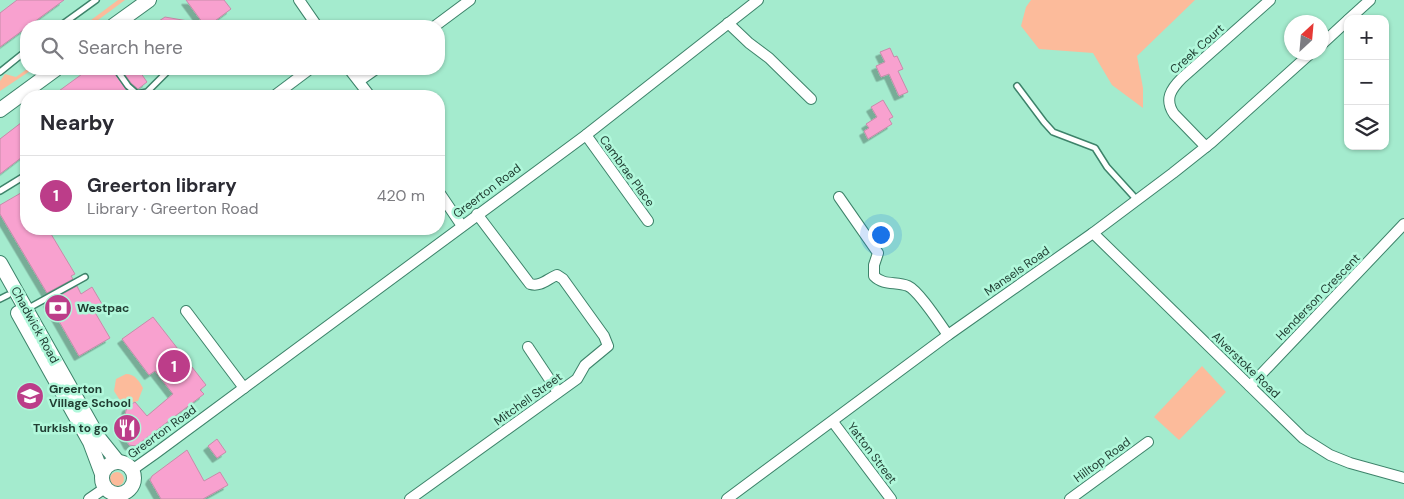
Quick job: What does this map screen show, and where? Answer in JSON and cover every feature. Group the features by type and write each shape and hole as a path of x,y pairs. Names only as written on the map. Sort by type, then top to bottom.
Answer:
{"street":[{"path":"109,20 136,0"},
{"path":"121,20 149,0"},
{"path":"298,0 313,20"},
{"path":"443,20 470,0"},
{"name":"Greerton Road","path":"132,470 586,134 758,0"},
{"name":"Creek Court","path":"1206,147 1170,108 1169,96 1171,90 1270,0"},
{"path":"1353,15 1370,0"},
{"path":"728,23 749,43 769,58 811,99"},
{"path":"1329,38 1344,24"},
{"name":"Mansels Road","path":"727,499 948,335 1137,200 1206,147 1303,60"},
{"path":"0,98 35,75"},
{"path":"27,90 48,75"},
{"path":"282,90 302,75"},
{"path":"354,75 366,90"},
{"path":"359,81 368,75"},
{"path":"0,110 20,95"},
{"name":"Cambrae Place","path":"586,134 648,222"},
{"path":"839,197 878,253 874,265 874,276 883,282 901,284 914,290 948,335"},
{"path":"445,201 462,226"},
{"name":"Mitchell Street","path":"410,499 577,379 585,365 608,346 608,342 563,279 557,275 544,283 530,284 477,214"},
{"name":"Henderson Crescent","path":"1250,386 1404,224"},
{"name":"Alverstoke Road","path":"1093,233 1303,438 1350,463 1404,478"},
{"name":"Chadwick Road","path":"0,263 98,437 118,462 132,470"},
{"name":"Chadwick Road","path":"0,281 2,298 90,442 105,488"},
{"path":"186,311 244,388"},
{"path":"528,347 558,392"},
{"name":"Yatton Street","path":"833,422 891,499"},
{"name":"Hilltop Road","path":"1070,499 1148,442"},
{"path":"102,474 108,465 118,462"},
{"path":"89,499 105,488 113,493 128,495 134,479 132,470"}],"lane":[{"path":"68,20 96,0"},
{"path":"0,72 20,56"},
{"path":"120,75 132,90"},
{"path":"149,90 164,75"},
{"path":"1017,86 1053,132 1096,148 1107,167 1137,200"},
{"path":"0,191 20,179"},
{"path":"26,310 85,277"}],"shaded area":[{"path":"118,0 125,0 98,20 91,20"},
{"path":"1031,0 1195,0 1137,56 1143,88 1143,108 1112,85 1093,53 1039,49 1021,26 1026,7"},
{"path":"5,74 16,77 20,74 24,75 0,91 0,81"},
{"path":"1202,366 1226,392 1179,440 1154,417"},
{"path":"126,374 138,380 143,388 138,401 125,404 121,402 114,391 116,379"},
{"path":"114,472 120,472 124,479 120,486 114,486 110,482 110,476"}],"building":[{"path":"17,0 64,0 37,20 20,20 20,32 0,47 0,13"},
{"path":"186,0 224,0 231,9 216,20 201,20"},
{"path":"165,17 182,20 160,20"},
{"path":"890,48 894,57 897,56 903,69 898,71 908,92 899,96 889,74 881,77 876,66 885,62 880,52"},
{"path":"81,75 116,75 126,90 60,90"},
{"path":"125,75 142,75 147,82 138,89"},
{"path":"883,100 893,117 889,119 892,124 868,139 864,131 869,128 866,124 877,117 871,107"},
{"path":"20,124 20,159 0,174 0,139"},
{"path":"20,193 20,235 52,235 75,274 71,276 73,279 47,293 0,214 0,205"},
{"path":"77,286 81,294 92,287 102,304 93,309 110,338 79,356 48,302"},
{"path":"153,317 206,385 200,390 204,394 136,446 129,445 121,430 127,407 135,402 147,416 173,394 155,371 149,375 122,339"},
{"path":"217,439 226,452 217,458 208,446"},
{"path":"187,450 204,481 220,472 228,485 203,499 161,499 150,480 152,476"}],"place":[{"name":"Westpac","path":"58,308"},
{"name":"Greerton library","path":"174,366"},
{"name":"Greerton Village School","path":"30,396"},
{"name":"Turkish to go","path":"127,428"}]}
